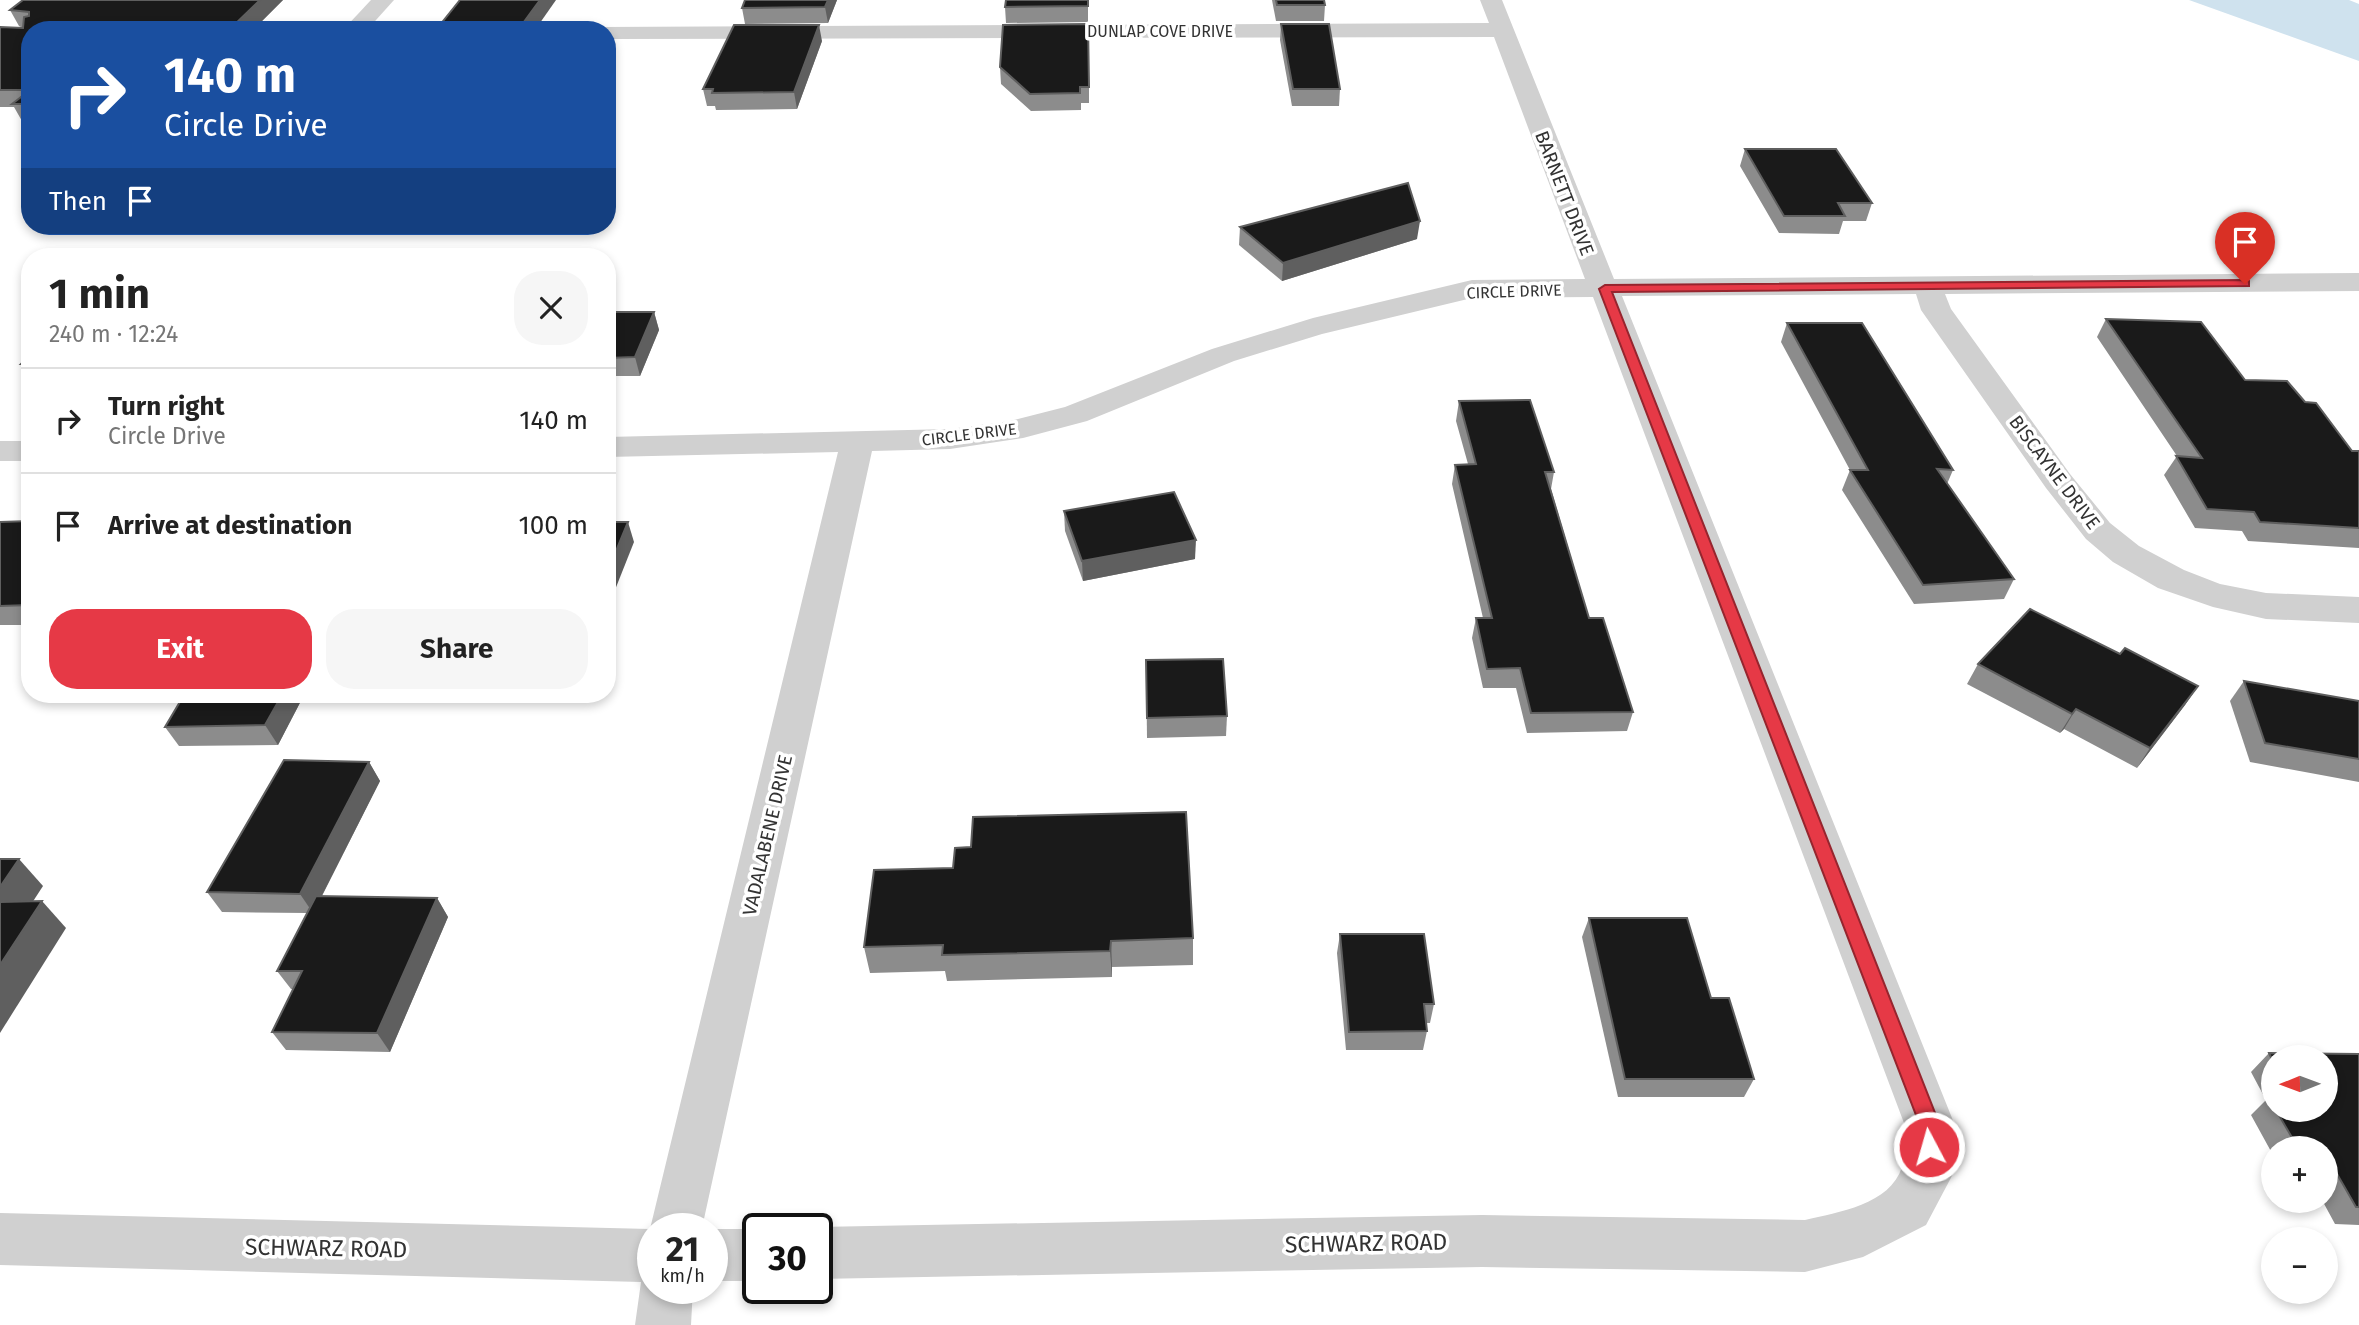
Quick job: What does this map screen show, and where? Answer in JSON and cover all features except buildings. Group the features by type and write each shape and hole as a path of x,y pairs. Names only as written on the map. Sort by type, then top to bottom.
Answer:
{"street":[{"path":"363,21 383,0"},
{"name":"DUNLAP COVE DRIVE","path":"616,32 900,21 1496,15"},
{"name":"BARNETT DRIVE","path":"1496,15 1929,1123 1928,1172 1907,1207"},
{"name":"CIRCLE DRIVE","path":"616,447 950,439 1011,431 1076,414 1223,355 1287,335 1415,301 1472,289 2359,282"},
{"name":"BISCAYNE DRIVE","path":"1928,286 1936,310 2058,481 2098,531 2126,554 2171,579 2213,594 2266,606 2359,610"},
{"name":"VADALABENE DRIVE","path":"679,1213 857,442"},
{"path":"0,451 21,451"},
{"name":"SCHWARZ ROAD","path":"833,1253 1482,1241 1805,1246 1863,1231 1907,1207"},
{"name":"SCHWARZ ROAD","path":"0,1239 637,1256"},
{"path":"663,1325 665,1304"}],"water":[{"path":"2189,0 2349,0 2359,4 2359,61"}],"route":[{"path":"1929,1147 1929,1123 1605,289 2245,284"}]}
